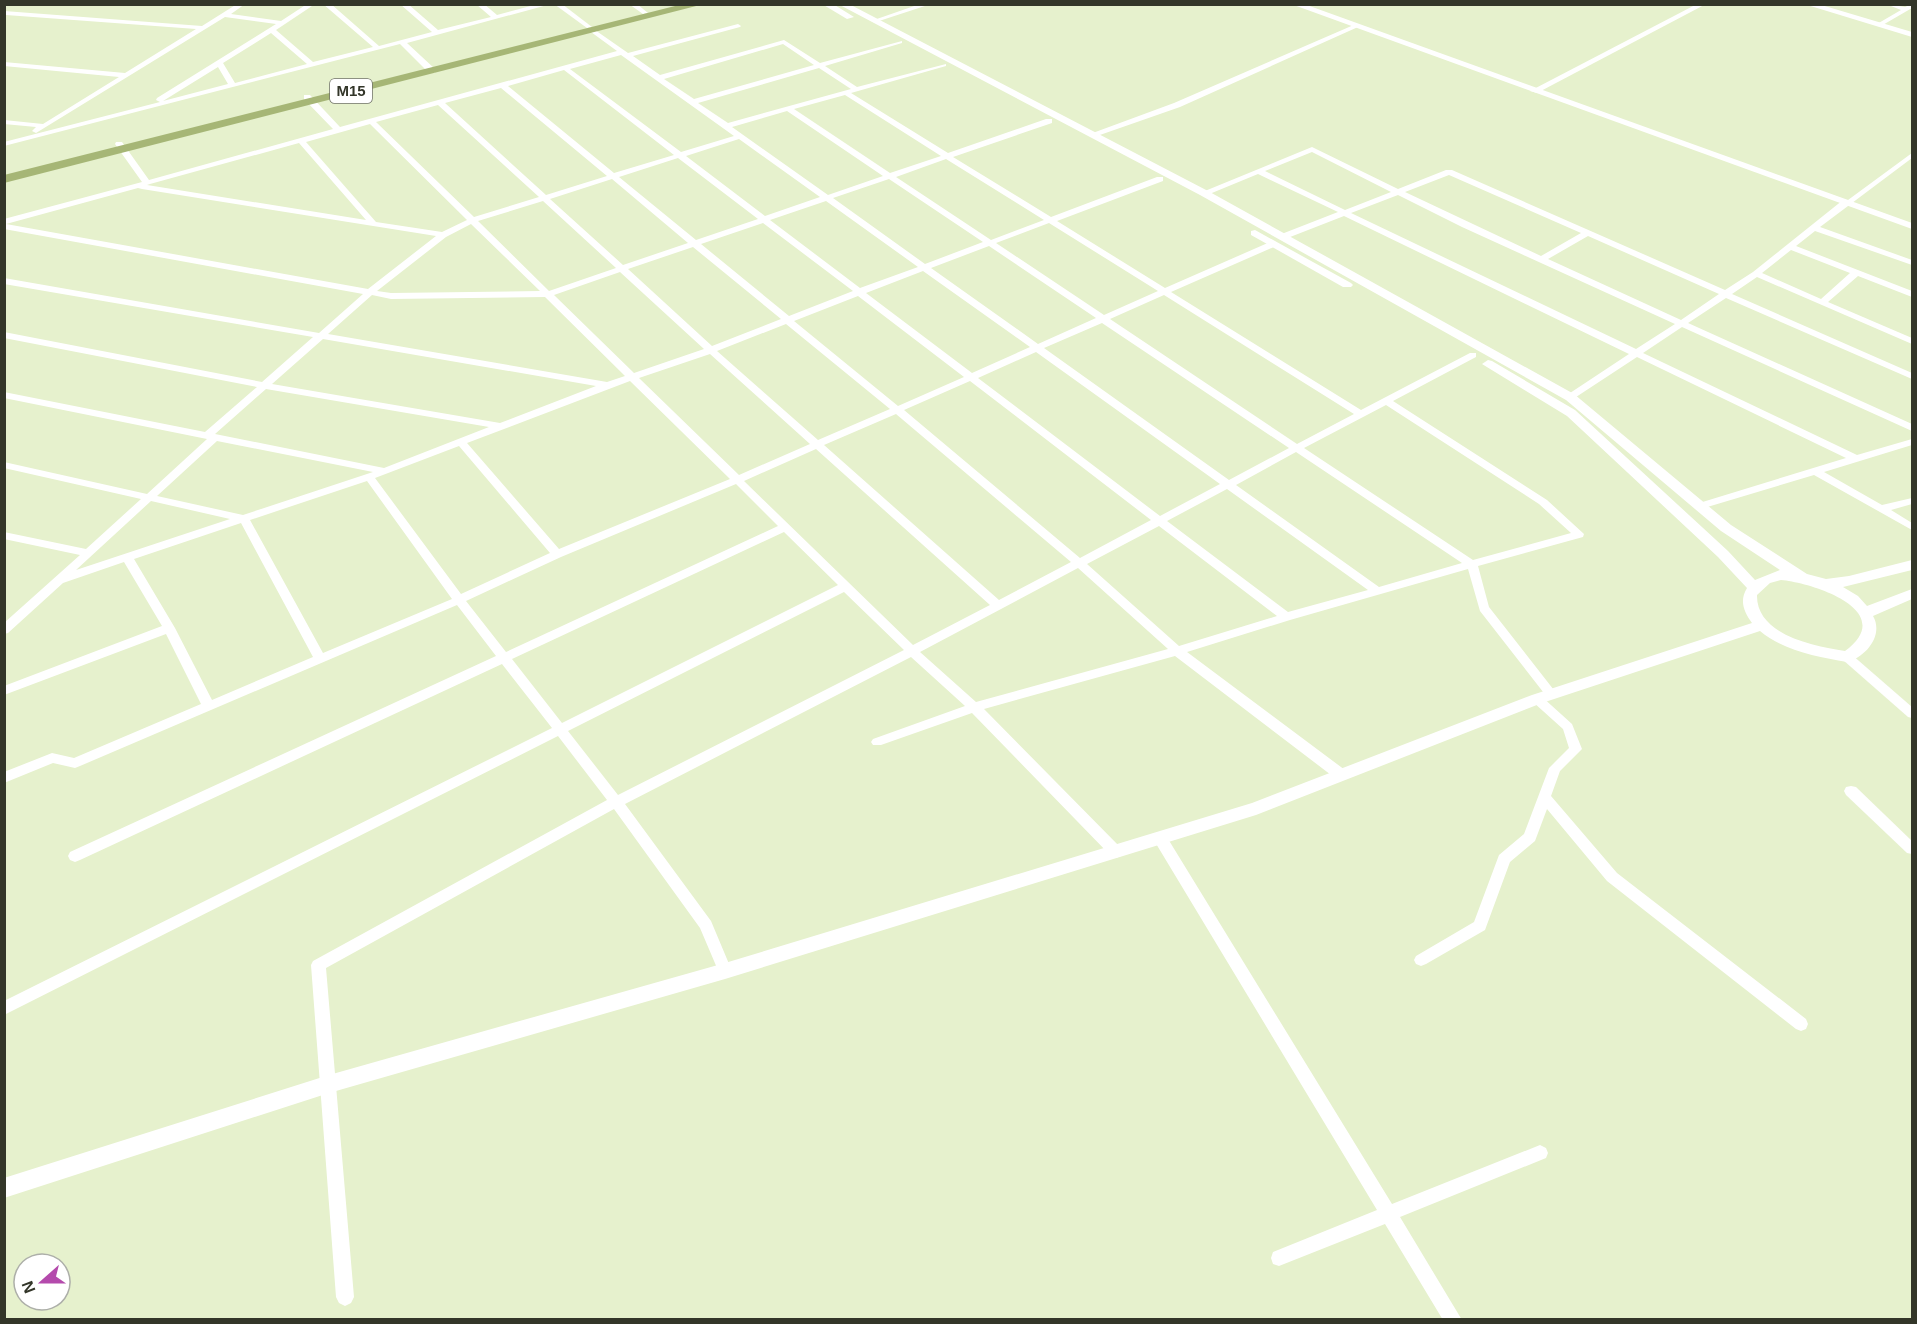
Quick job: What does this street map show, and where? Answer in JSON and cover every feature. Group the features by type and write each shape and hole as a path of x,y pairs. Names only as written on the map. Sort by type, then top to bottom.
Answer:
{"highway":[{"name":"M15","path":"591,29 673,4"},
{"name":"M15","path":"4,172 121,146 699,4"},
{"name":"M15","path":"4,179 121,146"}],"street":[{"path":"5,13 23,4"},
{"path":"5,145 46,126 124,75 242,4"},
{"path":"149,107 312,4"},
{"path":"326,4 378,48"},
{"path":"403,4 437,33"},
{"path":"479,4 497,18"},
{"path":"5,145 548,4"},
{"path":"557,4 1379,592"},
{"path":"632,4 645,13"},
{"path":"826,4 1278,240 1570,397 1700,506 1766,556 1802,576 1842,592 1865,613 1870,626 1868,637 1847,657"},
{"path":"842,4 1204,193 1278,240 1571,413 1723,554 1753,586"},
{"path":"874,21 928,4"},
{"path":"1295,4 1912,226"},
{"path":"1534,91 1702,4"},
{"path":"1808,4 1912,35"},
{"path":"1889,4 1910,9"},
{"path":"1879,25 1910,9"},
{"path":"5,13 204,28"},
{"path":"225,15 283,23"},
{"path":"4,224 565,68 738,26"},
{"path":"1094,134 1177,105 1356,26"},
{"path":"272,30 312,65"},
{"path":"402,42 430,69"},
{"path":"659,78 784,42 857,90"},
{"path":"693,102 900,42"},
{"path":"219,63 233,86"},
{"path":"4,64 124,75"},
{"path":"727,126 944,65"},
{"path":"565,68 1286,617"},
{"path":"502,85 897,410 1079,563 1177,651 1340,774"},
{"path":"846,93 1361,414"},
{"path":"309,99 338,130"},
{"path":"439,102 711,351 997,605"},
{"path":"789,109 1472,565 1484,608 1568,727 1576,749 1555,768 1530,837 1504,859 1480,926 1421,960"},
{"path":"371,121 912,651 974,706 1116,852"},
{"path":"4,224 391,296 548,294 1049,121"},
{"path":"4,122 46,126"},
{"path":"4,630 150,497 263,386 370,292 443,235 471,221 741,136"},
{"path":"301,141 372,222"},
{"path":"121,146 147,183"},
{"path":"1204,193 1312,149 1397,192 1912,428"},
{"path":"1570,397 1756,274 1847,202 1912,155"},
{"path":"1258,171 1856,459"},
{"path":"4,778 52,758 75,763 209,707 459,600 557,554 737,480 1039,349 1278,240 1449,172 1912,376"},
{"path":"59,580 369,477 632,376 711,351 859,291 1160,179"},
{"path":"136,186 443,235"},
{"path":"1814,228 1912,263"},
{"path":"1542,259 1587,233"},
{"path":"1790,247 1855,274 1912,294"},
{"path":"1756,274 1912,341"},
{"path":"1822,302 1855,274"},
{"path":"4,280 608,385"},
{"path":"4,336 263,386 500,426"},
{"path":"345,1297 318,965 616,802 912,651 1473,355"},
{"path":"4,395 385,471"},
{"path":"877,742 974,706 1177,651 1286,617 1579,534 1543,502 1386,401"},
{"path":"461,442 557,554"},
{"path":"1700,506 1912,442"},
{"path":"4,465 244,519 321,660"},
{"path":"1814,471 1912,527"},
{"path":"369,477 459,600 560,728 706,925 725,971"},
{"path":"1882,509 1912,501"},
{"path":"75,856 786,527"},
{"path":"4,535 89,553"},
{"path":"127,557 169,628 209,707"},
{"path":"1826,584 1859,579 1912,565"},
{"path":"1802,576 1781,575 1764,579 1753,586 1749,597 1752,611 1762,625 1780,638 1802,648 1847,657 1912,714"},
{"path":"4,1009 846,586"},
{"path":"1865,613 1912,594"},
{"path":"4,616 17,619"},
{"path":"4,1188 329,1084 725,971 1256,808 1544,696 1762,625"},
{"path":"4,691 169,628"},
{"path":"1851,790 1912,849"},
{"path":"1544,797 1612,877 1802,1024"},
{"path":"1160,837 1453,1320"},
{"path":"1279,1258 1540,1153"}]}
